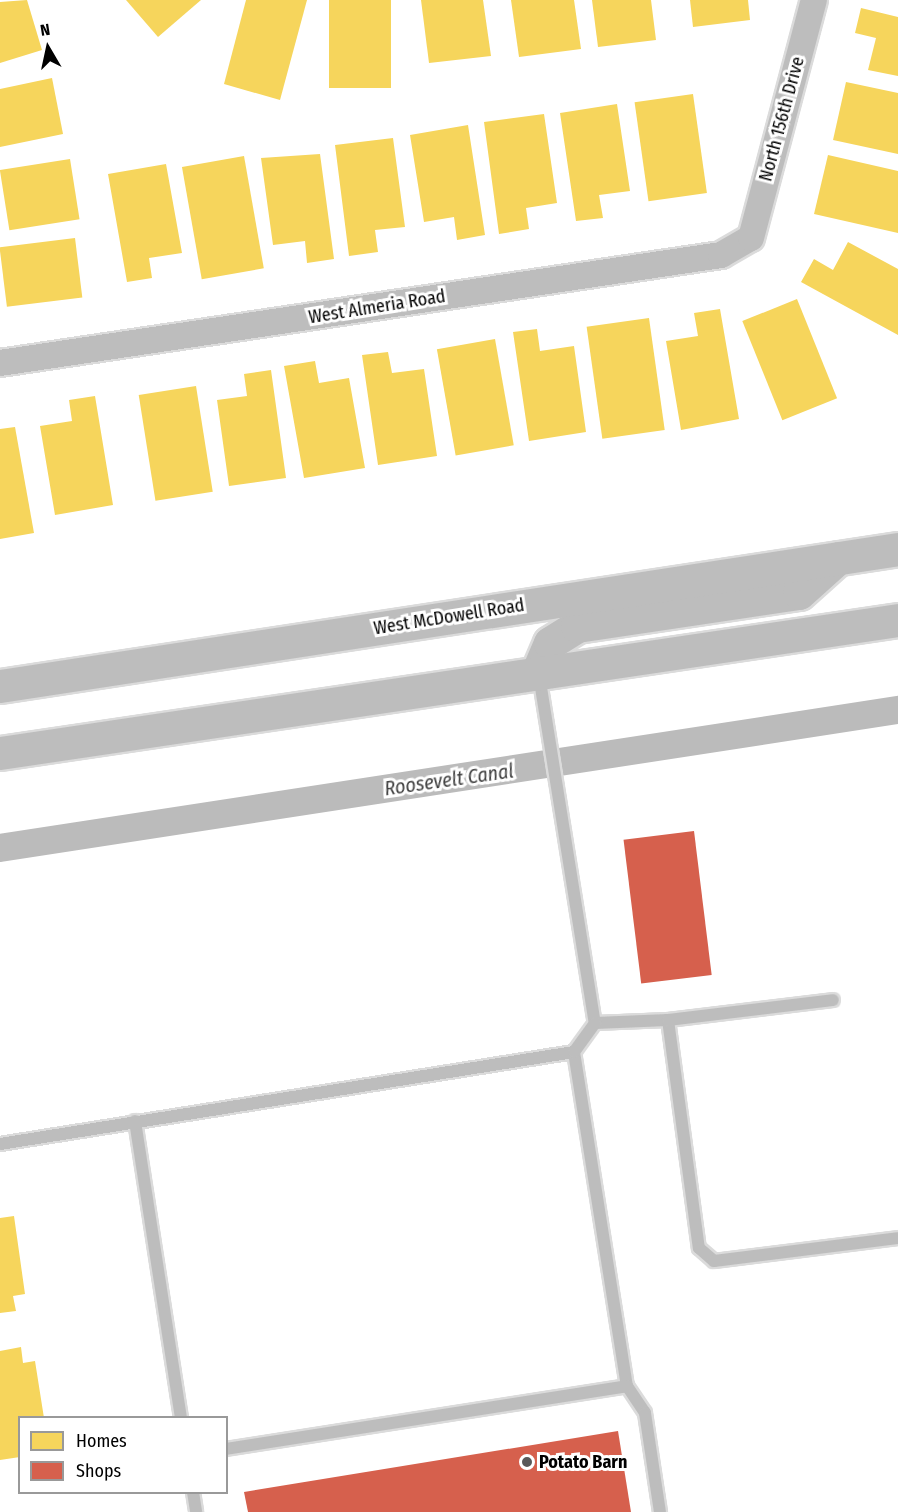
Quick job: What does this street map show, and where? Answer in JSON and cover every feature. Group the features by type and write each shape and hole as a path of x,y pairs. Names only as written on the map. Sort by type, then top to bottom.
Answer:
{"main road":[{"name":"West McDowell Road","path":"0,686 898,549"},
{"path":"538,671 550,643 577,626 799,593 838,558"},
{"path":"0,753 538,671 898,620"}],"street":[{"name":"North 156th Drive","path":"751,238 814,0"},
{"name":"West Almeria Road","path":"0,363 721,255 751,238"}],"lane":[{"path":"538,671 556,801 595,1023 574,1052 627,1386 645,1413 660,1512"},
{"path":"595,1023 668,1020 833,1000"},
{"path":"668,1020 699,1248 714,1261 898,1238"},
{"path":"0,1144 574,1052"},
{"path":"135,1121 181,1416"},
{"path":"228,1449 627,1386"},
{"path":"193,1494 196,1512"}],"building: Homes":[{"path":"27,0 42,50 0,63 0,2"},
{"path":"126,0 201,0 158,37"},
{"path":"246,0 307,0 280,100 224,84"},
{"path":"329,0 391,0 391,88 329,88"},
{"path":"421,0 483,0 491,56 429,63"},
{"path":"511,0 574,0 581,49 519,57"},
{"path":"592,0 651,0 656,40 598,47"},
{"path":"690,0 748,0 750,20 693,27"},
{"path":"861,8 898,17 898,76 868,70 876,38 855,33"},
{"path":"52,78 63,134 0,147 0,89"},
{"path":"846,82 898,93 898,154 833,140"},
{"path":"693,94 707,193 648,201 635,102"},
{"path":"617,104 630,191 599,195 603,218 576,221 560,113"},
{"path":"544,114 557,203 526,208 529,229 499,234 484,122"},
{"path":"468,125 485,235 457,240 454,217 424,222 410,135"},
{"path":"393,138 405,227 375,230 378,252 349,256 335,145"},
{"path":"320,154 334,259 307,263 305,241 273,245 261,158"},
{"path":"828,155 898,171 898,233 814,214"},
{"path":"244,156 264,268 202,279 182,167"},
{"path":"70,159 80,219 9,230 0,170"},
{"path":"166,164 182,253 149,258 152,278 127,282 108,174"},
{"path":"75,238 82,298 7,307 0,247"},
{"path":"848,242 898,269 898,335 801,282 814,259 833,270"},
{"path":"797,299 837,398 782,420 742,321"},
{"path":"720,309 739,419 681,430 666,341 698,336 694,313"},
{"path":"649,318 665,430 602,439 587,327"},
{"path":"537,329 540,351 574,346 586,432 529,441 513,332"},
{"path":"495,339 514,445 456,456 437,349"},
{"path":"388,352 392,373 424,369 437,456 378,465 362,355"},
{"path":"315,361 319,383 349,378 365,468 304,478 284,366"},
{"path":"271,370 286,478 229,486 217,400 247,396 244,374"},
{"path":"196,386 213,492 155,501 139,395"},
{"path":"95,396 113,505 55,515 40,426 72,421 69,400"},
{"path":"15,427 34,533 0,539 0,429"},
{"path":"14,1216 25,1294 13,1296 16,1311 0,1313 0,1218"},
{"path":"21,1347 23,1363 35,1361 44,1416 18,1416 18,1457 0,1460 0,1351"}],"building: Shops":[{"path":"694,831 712,975 641,984 624,840"},
{"name":"Potato Barn","path":"618,1431 631,1512 248,1512 244,1492"}],"waterway":[{"name":"Roosevelt Canal","path":"0,848 898,710"}],"place":[{"name":"Potato Barn","path":"527,1462"}]}
